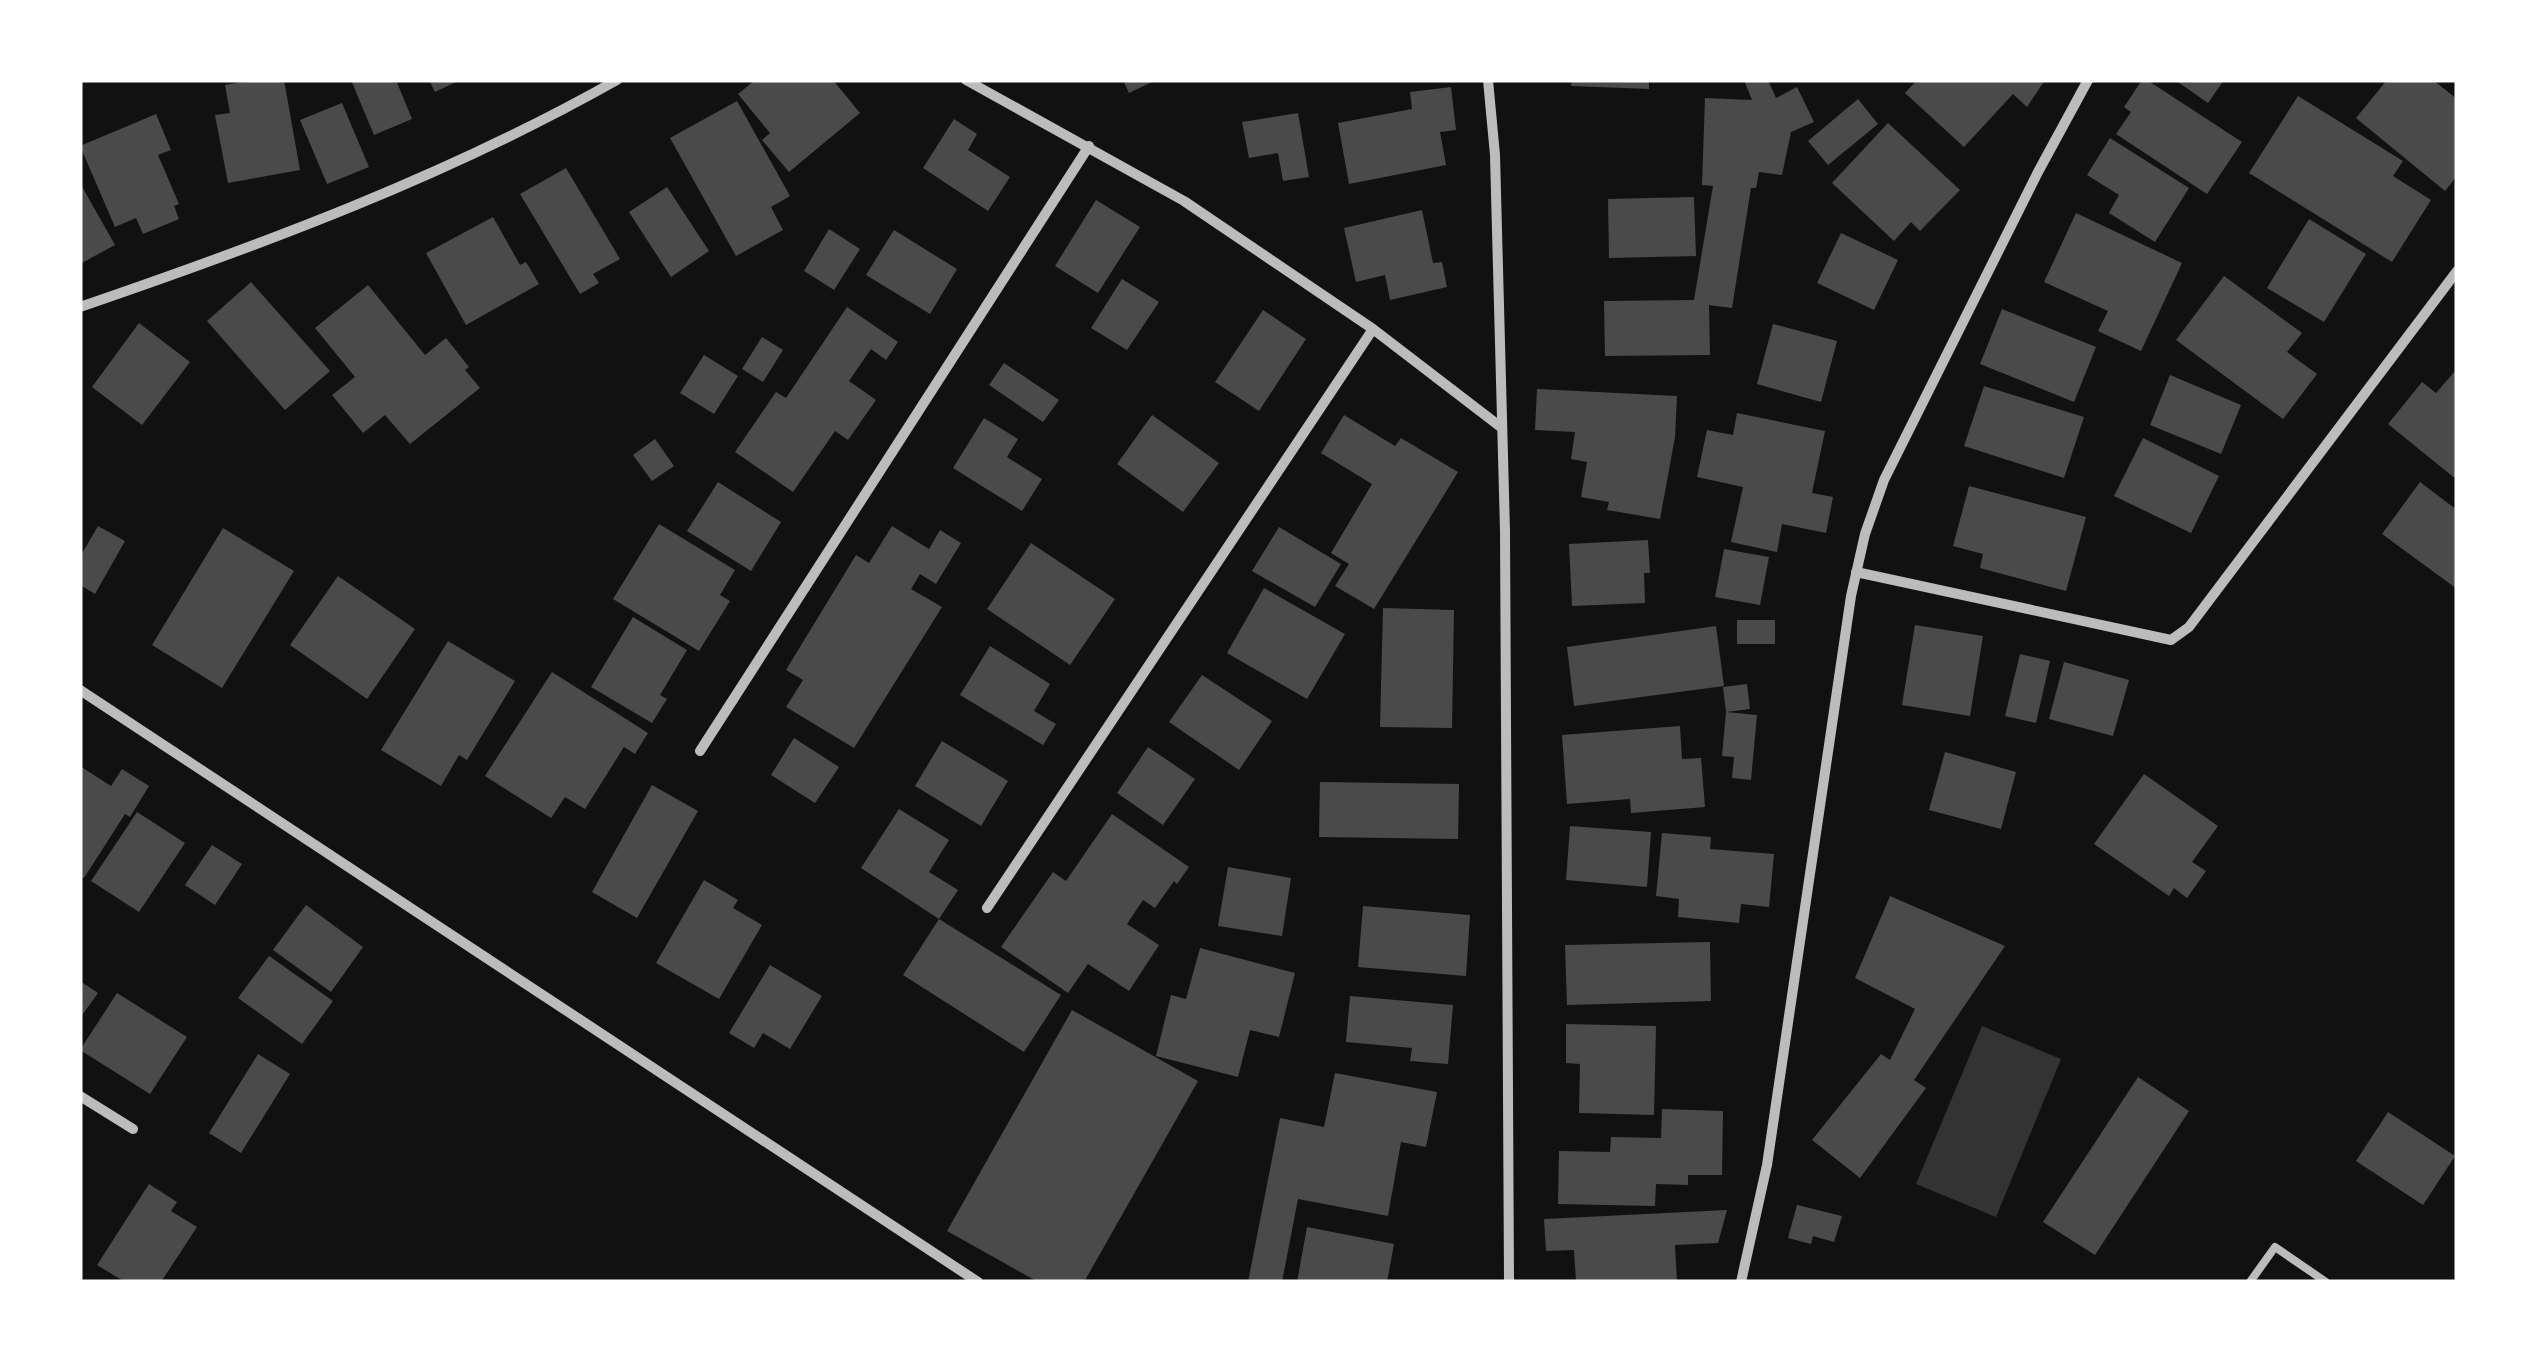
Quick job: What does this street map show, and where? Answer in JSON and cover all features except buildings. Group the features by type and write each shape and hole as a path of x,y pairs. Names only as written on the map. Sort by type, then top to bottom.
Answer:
{"street":[{"path":"80,307 227,256 398,188 562,111 618,80"},
{"path":"966,80 1184,201 1373,329 1502,428"},
{"path":"1488,80 1502,428 1509,1282"},
{"path":"1741,1282 1767,1165 1856,572 1872,516 1900,446 2088,80"},
{"path":"700,752 1089,146"},
{"path":"1856,572 2171,640 2189,627 2457,270"},
{"path":"987,908 1373,329"},
{"path":"80,690 978,1282"},
{"path":"80,1096 133,1130"}],"lane":[{"path":"2250,1282 2276,1247 2326,1282"}],"shaded area":[{"path":"1982,1026 2061,1059 1996,1217 1916,1184"}]}
